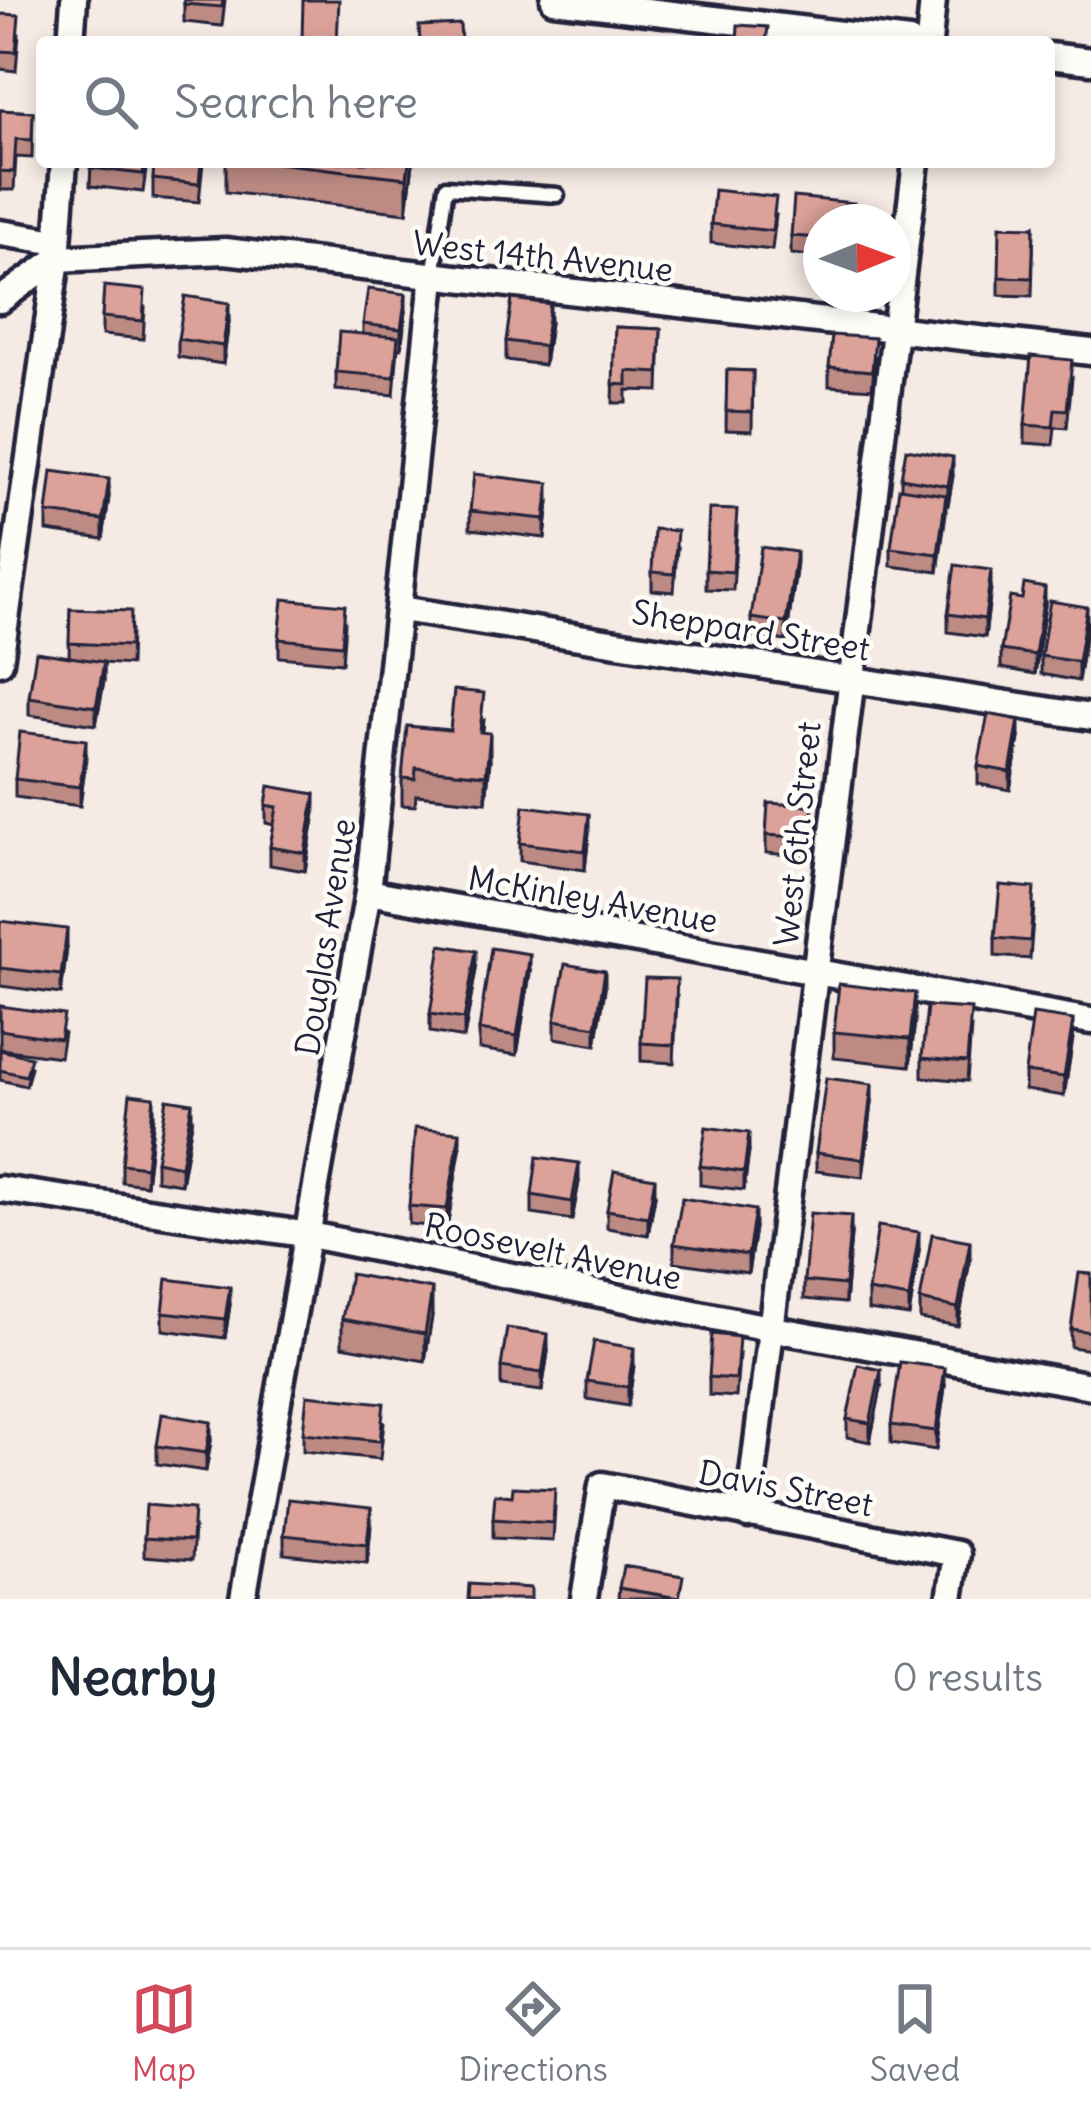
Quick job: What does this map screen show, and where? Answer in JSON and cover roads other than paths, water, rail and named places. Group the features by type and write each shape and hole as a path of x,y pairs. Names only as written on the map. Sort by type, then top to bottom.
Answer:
{"street":[{"path":"71,36 74,0"},
{"path":"554,0 858,36"},
{"path":"929,36 933,0"},
{"path":"1055,57 1091,61"},
{"path":"0,662 58,250 64,168"},
{"name":"West 6th Street","path":"748,1515 848,678 899,326 915,168"},
{"name":"West 14th Avenue","path":"0,233 58,250 225,251 433,279 899,326 1091,352"},
{"path":"0,299 58,250"},
{"name":"Douglas Avenue","path":"243,1599 368,892 433,279"},
{"name":"Sheppard Street","path":"400,609 1091,717"},
{"name":"McKinley Avenue","path":"368,892 1091,1021"},
{"name":"Roosevelt Avenue","path":"0,1189 310,1234 772,1329 1091,1386"},
{"name":"Davis Street","path":"584,1599 602,1485 957,1554 950,1599"}],"lane":[{"path":"433,279 446,187 557,195"}]}
